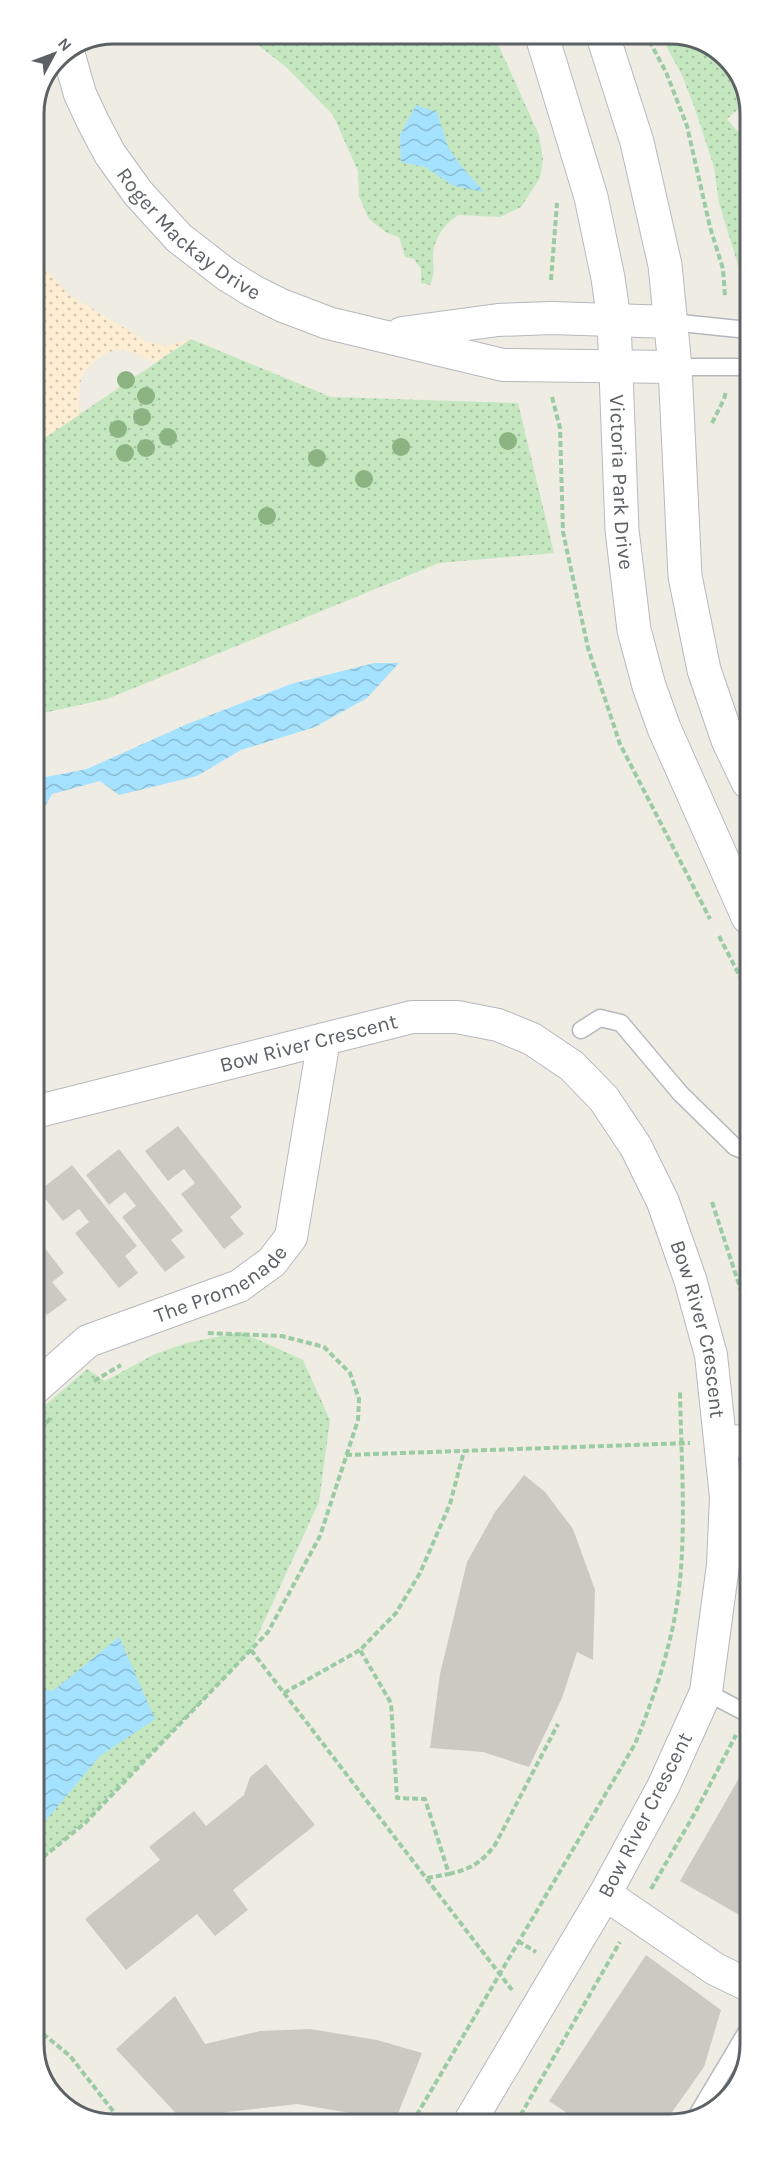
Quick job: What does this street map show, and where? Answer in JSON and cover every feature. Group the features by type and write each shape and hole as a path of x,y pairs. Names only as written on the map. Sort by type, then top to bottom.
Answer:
{"street":[{"path":"539,44 554,71"},
{"name":"Victoria Park Drive","path":"545,44 591,197 614,320 622,530 634,630 664,728 740,899"},
{"path":"606,44 637,142 665,265 675,367 685,576 704,670 728,740 740,765"},
{"name":"Roger Mackay Drive","path":"77,84 110,154 138,193 179,238 227,275 281,305 328,323 503,365 675,367"},
{"name":"Roger Mackay Drive","path":"383,336 498,320 552,318 671,322"},
{"name":"Bow River Crescent","path":"44,1109 412,1017 457,1017 498,1025 532,1039 564,1060 604,1099 636,1147 663,1202 690,1279 735,1442 726,1497 723,1565 706,1692 663,1787 605,1894 474,2114"},
{"name":"The Promenade","path":"44,1380 88,1341 239,1286 272,1263 291,1237 324,1039"},
{"path":"605,1894 715,1969 740,1981"}],"lane":[{"path":"671,322 740,329"},
{"path":"675,367 740,367"},
{"path":"581,1030 600,1018 621,1023 680,1093 735,1147 740,1149"},
{"path":"706,1692 740,1710"},
{"path":"702,2106 740,2043"}],"path":[{"path":"651,44 666,72 687,126 710,228 723,269 725,296"},
{"path":"711,427 724,399 727,385"},
{"path":"712,1202 740,1288"},
{"path":"44,1856 85,1823 268,1632 320,1536 358,1420 359,1400 350,1373 324,1347 282,1336 206,1333"},
{"path":"87,1387 122,1365"},
{"path":"417,2114 635,1744 652,1703 670,1640 680,1580 683,1490 680,1380"},
{"path":"44,1425 54,1415"},
{"path":"346,1455 735,1442"},
{"path":"284,1693 360,1650 396,1613 420,1573 450,1504 464,1451"},
{"path":"251,1650 533,2016"},
{"path":"360,1650 391,1703 397,1798 426,1799 449,1874"},
{"path":"427,1878 472,1868 495,1845 558,1724"},
{"path":"44,2035 70,2056 115,2114"}],"green space":[{"path":"257,44 498,44 539,135 543,159 540,178 521,207 500,217 458,215 452,220 436,240 430,285 421,283 421,269 414,259 405,257 399,237 387,233 369,219 359,197 358,171 333,115 286,67"},
{"path":"665,44 683,45 709,55 726,72 737,95 739,108 727,119 740,134 740,271 719,203 714,167 682,75"},
{"path":"191,339 331,397 518,403 554,553 439,563 107,699 44,713 44,438"},
{"path":"241,1332 303,1360 330,1420 319,1502 251,1650 85,1823 44,1856 44,1406 87,1369 105,1381 155,1354 187,1343"},
{"path":"740,2043 736,2067 730,2080 716,2097 702,2106"}],"sand":[{"path":"44,267 68,294 148,342 166,346 191,339 154,363 124,350 117,350 102,356 89,367 82,379 79,393 79,415 44,438"}],"water":[{"path":"416,105 437,112 448,147 484,192 454,186 425,167 401,162 400,135"},
{"path":"374,663 399,663 367,698 315,727 241,750 197,776 119,795 100,781 52,794 44,808 44,773 46,777 87,769 185,725 291,684"},
{"path":"119,1637 155,1719 100,1756 44,1822 44,1690 53,1691"}],"building":[{"path":"178,1126 242,1207 230,1217 244,1234 224,1249 181,1194 195,1183 184,1169 168,1181 145,1151"},
{"path":"119,1149 183,1231 171,1240 185,1257 165,1272 122,1217 136,1206 125,1192 109,1205 86,1175"},
{"path":"72,1165 137,1246 125,1256 138,1273 119,1288 75,1233 89,1222 79,1209 63,1221 44,1197 44,1187"},
{"path":"44,1247 64,1273 52,1282 67,1300 47,1315 44,1311"},
{"path":"524,1475 545,1492 573,1529 595,1590 593,1660 577,1652 562,1698 529,1767 483,1752 430,1748 440,1674 467,1562 495,1512"},
{"path":"266,1764 315,1825 233,1890 248,1910 215,1936 197,1914 126,1970 85,1919 160,1860 149,1847 194,1811 206,1826 244,1795 250,1777"},
{"path":"740,1776 740,1915 680,1881"},
{"path":"646,1955 721,2010 704,2067 671,2114 568,2114 549,2101"},
{"path":"175,1996 205,2044 260,2031 310,2029 377,2040 422,2053 398,2114 356,2114 297,2104 216,2114 176,2114 116,2049"}]}
